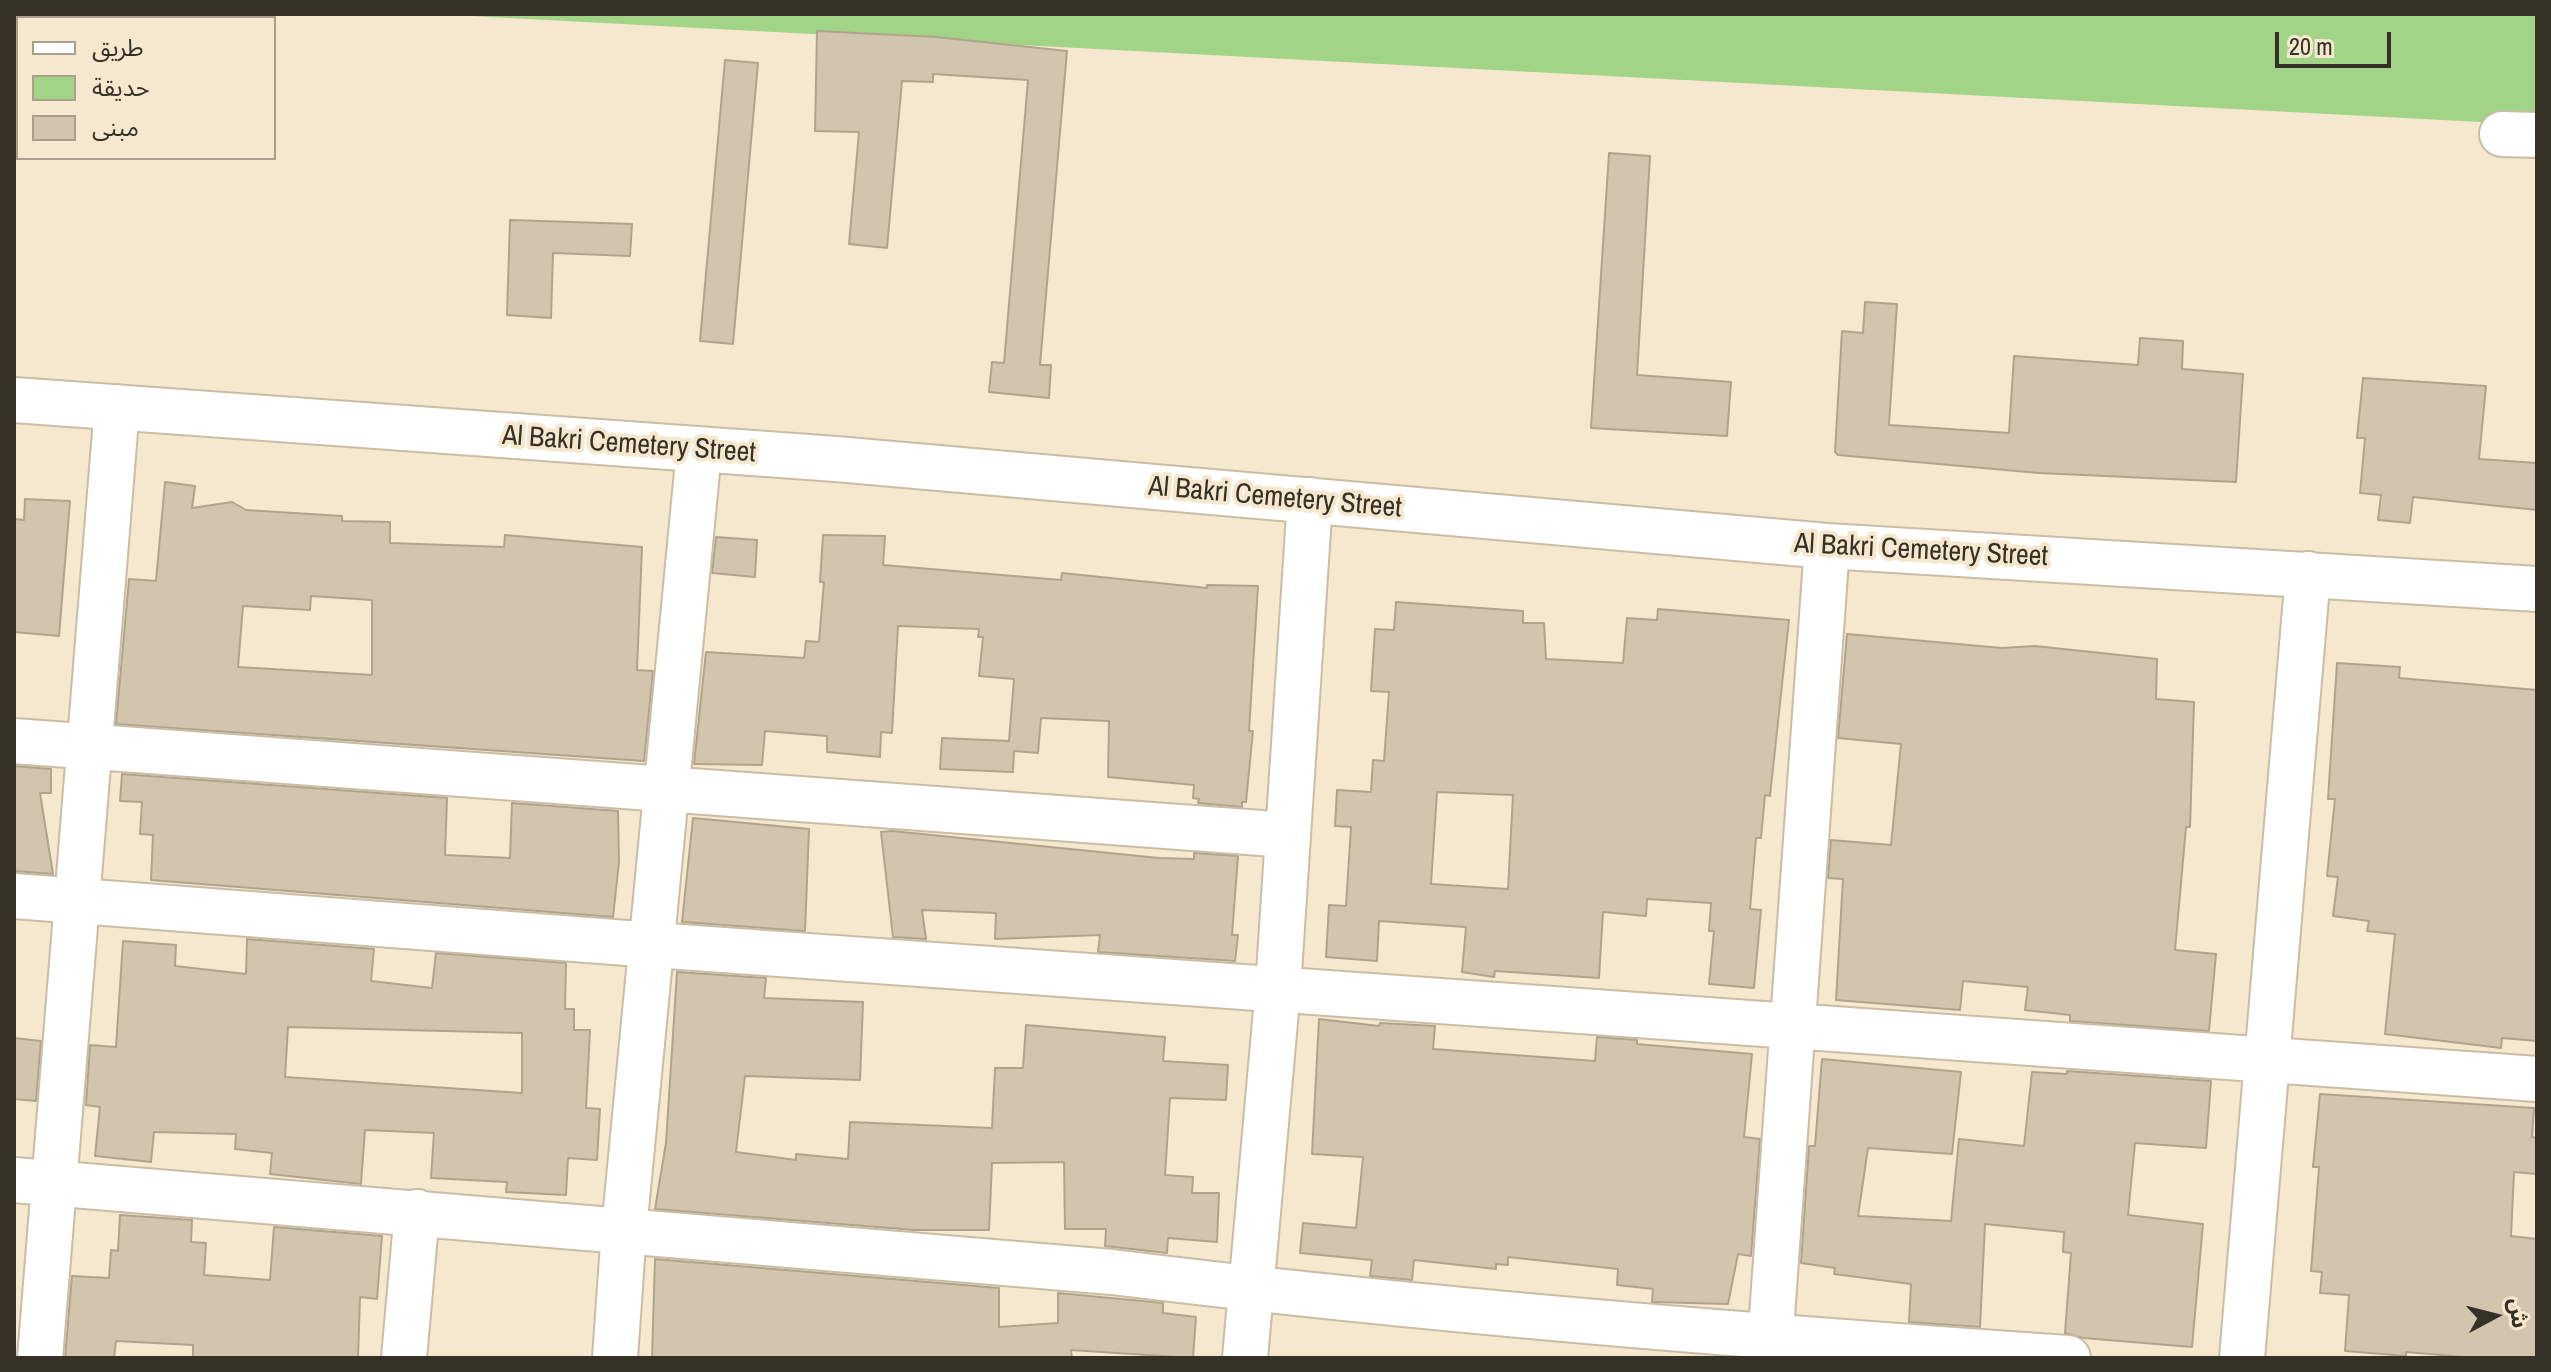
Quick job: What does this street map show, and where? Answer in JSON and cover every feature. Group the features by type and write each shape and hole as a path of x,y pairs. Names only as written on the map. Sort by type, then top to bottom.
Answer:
{"street":[{"name":"Al Bakri Cemetery Street","path":"14,400 836,459 1827,546 2537,589"},
{"path":"40,1358 57,1184 74,900 117,407"},
{"path":"615,1358 624,1230 699,451"},
{"path":"1245,1358 1278,988 1310,500"},
{"path":"1770,1348 1827,546"},
{"path":"2242,1358 2308,574"},
{"path":"14,741 1288,835"},
{"path":"14,896 1793,1028 2537,1079"},
{"path":"14,1180 1112,1272 1770,1348 2068,1358"},
{"path":"404,1358 417,1212"}],"green space":[{"path":"433,14 2537,14 2537,125"}],"building":[{"path":"817,31 936,37 1067,51 1040,365 1051,365 1049,398 989,392 992,362 1004,363 1028,80 933,74 933,82 902,81 887,248 849,244 859,132 815,131"},
{"path":"725,60 758,63 733,344 700,341"},
{"path":"1609,153 1650,156 1637,375 1731,382 1727,436 1591,428"},
{"path":"510,220 632,224 630,256 553,253 551,318 507,315"},
{"path":"1865,302 1897,304 1889,425 2009,433 2014,356 2138,365 2140,338 2183,341 2182,369 2243,374 2236,482 2039,473 1838,455 1835,452 1842,331 1863,333"},
{"path":"2363,378 2486,386 2479,459 2537,463 2537,510 2413,497 2410,523 2378,520 2381,495 2360,493 2365,438 2357,438"},
{"path":"165,482 195,486 192,508 232,502 246,510 342,516 342,521 390,522 390,543 504,547 505,535 642,547 637,670 653,671 644,761 116,724 129,579 156,581","holes":["311,596 372,600 372,675 238,667 243,606 310,610"]},
{"path":"25,499 70,501 59,636 14,632 14,519 24,520"},
{"path":"823,535 885,536 883,565 1061,580 1062,573 1207,588 1207,585 1258,586 1249,731 1253,731 1246,802 1242,802 1242,807 1198,803 1199,799 1193,798 1194,785 1108,777 1109,721 1041,718 1038,753 1014,751 1013,772 940,769 942,738 1009,741 1014,679 979,676 983,637 978,637 979,629 898,626 892,733 881,732 880,757 827,752 827,736 765,731 762,765 694,764 706,652 804,658 806,641 819,642 824,582 820,582"},
{"path":"716,537 757,540 755,577 712,573"},
{"path":"1396,602 1523,611 1523,623 1544,623 1546,659 1623,663 1627,618 1657,620 1658,609 1789,620 1770,796 1765,795 1761,838 1756,838 1750,909 1761,910 1754,988 1709,984 1714,931 1709,931 1711,903 1647,899 1646,916 1603,912 1599,978 1495,971 1494,977 1462,972 1466,927 1379,921 1377,961 1326,957 1329,905 1346,906 1351,827 1335,826 1337,790 1371,792 1373,760 1384,761 1389,692 1371,691 1375,629 1394,630","holes":["1437,792 1513,795 1508,889 1431,884"]},
{"path":"1847,634 2002,648 2035,646 2157,659 2156,699 2194,702 2190,827 2186,827 2175,950 2216,954 2209,1031 2070,1021 2070,1015 2025,1010 2028,987 1963,981 1960,1010 1836,1000 1843,879 1828,878 1831,840 1891,845 1901,744 1838,738"},
{"path":"2337,663 2400,667 2399,678 2537,690 2537,1041 2502,1038 2501,1048 2385,1034 2395,934 2367,931 2369,921 2333,916 2338,877 2327,876 2335,799 2328,799"},
{"path":"14,766 51,769 51,793 40,793 53,874 14,871"},
{"path":"122,774 447,798 445,855 510,858 512,803 618,811 619,862 613,917 151,880 153,835 140,834 142,802 120,801"},
{"path":"693,818 809,829 805,931 682,922"},
{"path":"881,832 1159,858 1194,859 1194,853 1238,856 1232,935 1238,935 1235,961 1098,952 1100,935 995,939 996,913 922,910 926,939 893,937"},
{"path":"247,939 374,949 371,981 432,988 436,953 566,963 565,1009 574,1009 574,1030 590,1030 586,1108 600,1109 597,1160 568,1158 566,1195 506,1192 507,1182 431,1178 434,1133 365,1130 361,1184 270,1174 272,1153 235,1149 236,1134 154,1132 151,1162 95,1156 100,1107 86,1105 90,1045 116,1047 123,941 176,945 175,966 246,974","holes":["288,1027 522,1033 522,1093 285,1077"]},
{"path":"677,972 766,978 764,998 863,1002 860,1080 745,1076 736,1152 796,1160 796,1154 848,1159 850,1122 992,1128 995,1068 1023,1068 1026,1025 1165,1037 1163,1061 1228,1065 1226,1100 1170,1098 1165,1175 1193,1177 1192,1193 1219,1193 1217,1242 1168,1238 1167,1253 1105,1246 1106,1229 1065,1229 1064,1162 992,1163 989,1230 914,1230 655,1209 666,1143"},
{"path":"1319,1019 1379,1026 1380,1023 1435,1026 1433,1049 1595,1061 1597,1037 1637,1040 1637,1044 1752,1054 1744,1137 1760,1139 1751,1256 1738,1254 1728,1304 1652,1302 1653,1289 1617,1285 1618,1269 1508,1257 1508,1265 1496,1264 1496,1269 1414,1260 1412,1280 1370,1276 1372,1260 1300,1253 1303,1223 1356,1228 1363,1157 1312,1154"},
{"path":"14,1038 41,1041 36,1101 14,1099"},
{"path":"1822,1059 1961,1072 1952,1154 1868,1148 1858,1216 1951,1221 1959,1139 2024,1146 2032,1072 2067,1074 2067,1071 2211,1081 2206,1148 2135,1143 2128,1215 2203,1224 2192,1347 2083,1338 2065,1333 2071,1253 2063,1252 2064,1232 1985,1224 1980,1327 1909,1322 1911,1284 1834,1274 1835,1268 1801,1263 1809,1146 1815,1146"},
{"path":"2320,1094 2534,1108 2532,1137 2537,1138 2537,1174 2514,1172 2511,1236 2537,1239 2537,1358 2476,1358 2406,1352 2406,1356 2345,1351 2349,1295 2320,1293 2322,1272 2311,1271 2319,1167 2313,1167"},
{"path":"120,1215 192,1220 191,1242 206,1243 204,1275 270,1280 274,1227 382,1236 377,1299 360,1297 358,1358 193,1358 193,1345 116,1341 114,1358 65,1358 72,1276 109,1278 111,1250 118,1251"},
{"path":"655,1259 999,1288 999,1327 1058,1323 1058,1293 1163,1303 1163,1313 1196,1317 1193,1358 1071,1350 1072,1358 652,1358"}]}
